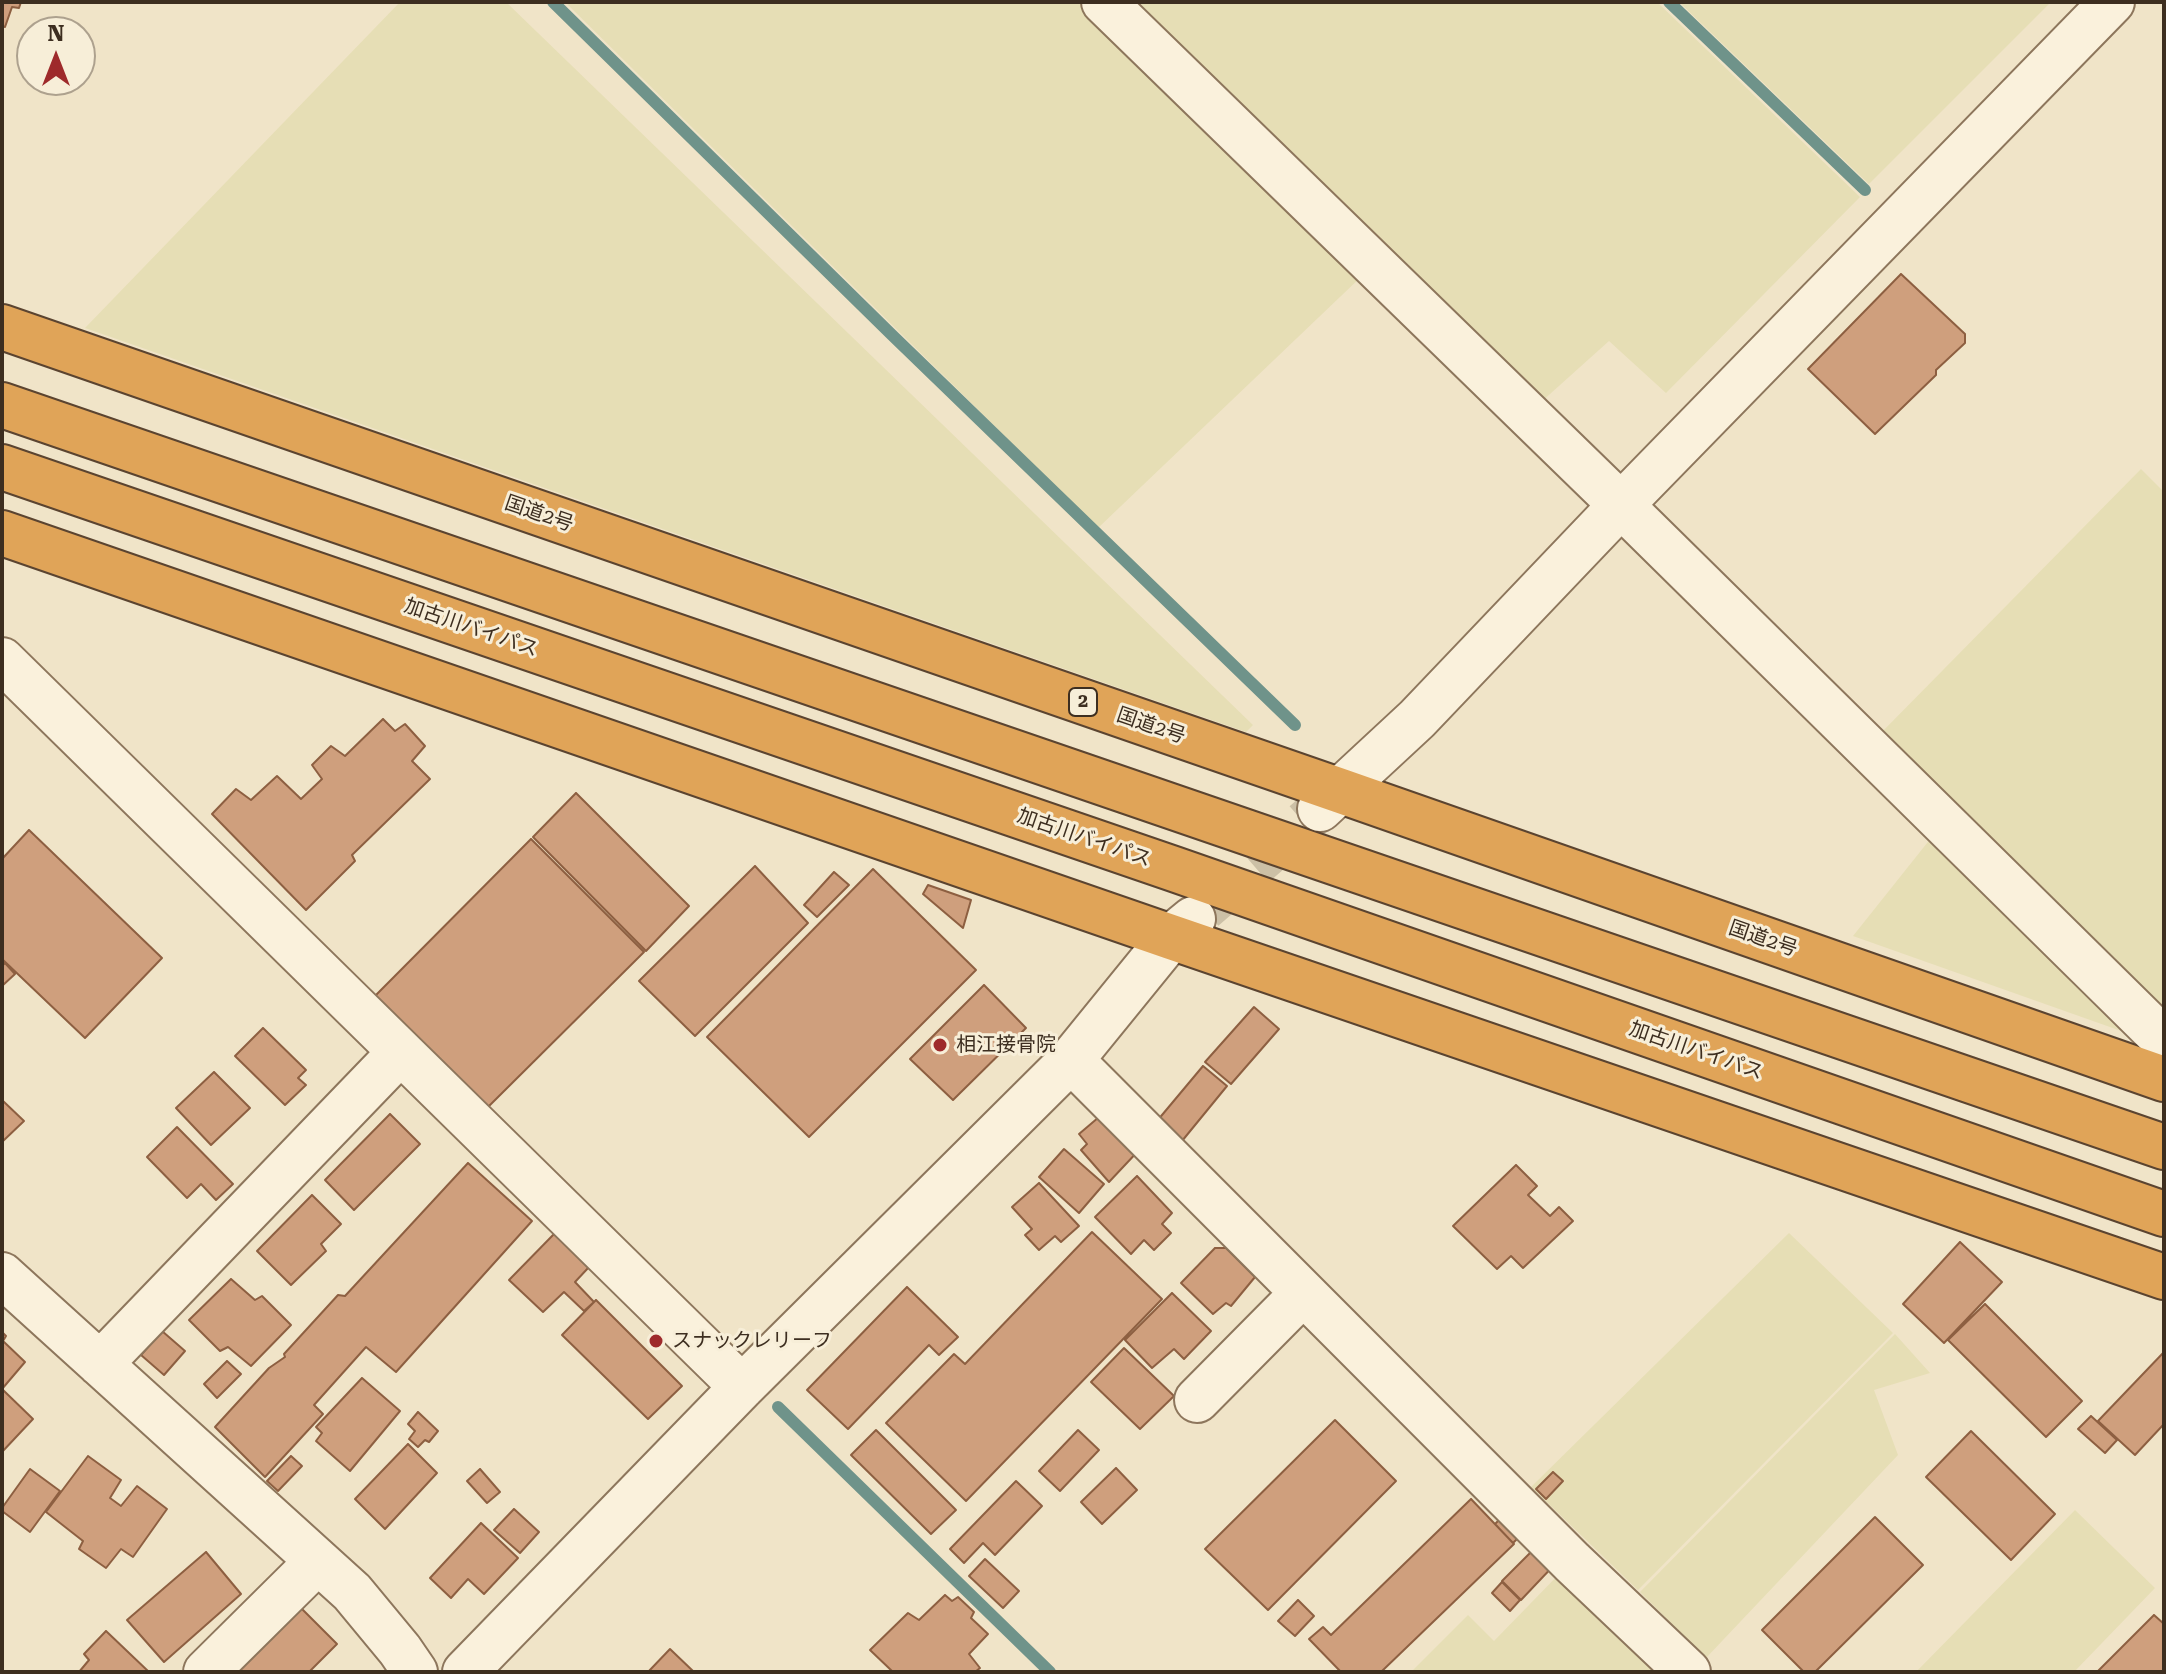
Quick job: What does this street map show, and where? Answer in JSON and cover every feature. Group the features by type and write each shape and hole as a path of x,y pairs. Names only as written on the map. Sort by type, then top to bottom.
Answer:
{"highway":[{"name":"国道2号","path":"2,327 1330,800 2164,1079"},
{"path":"2,405 2164,1147"},
{"name":"加古川バイパス","path":"2,467 1174,869 2164,1214"},
{"path":"2,533 1182,928 2164,1277"}],"street":[{"path":"1104,2 2164,1040"},
{"path":"1330,800 1417,719 1621,505 2112,2"},
{"path":"2,660 742,1387"},
{"path":"465,1672 742,1387 1071,1060 1182,928"},
{"path":"1071,1060 1572,1562 1688,1672"},
{"path":"100,1364 387,1066"},
{"path":"2,1275 352,1592 415,1672"},
{"path":"1197,1400 1303,1293"},
{"path":"206,1672 317,1562"}],"shaded area":[{"path":"400,2 506,2 1253,725 1246,732 85,328"},
{"path":"565,2 1084,2 1363,275 1098,528"},
{"path":"1130,2 1657,2 1860,197 1666,393 1609,341 1540,403"},
{"path":"1679,2 2051,2 1869,184"},
{"path":"2141,469 2164,492 2164,1015 1878,736"},
{"path":"1939,828 2141,1038 1853,936"},
{"path":"1789,1233 1893,1333 1638,1590 1531,1487"},
{"path":"1895,1334 1930,1373 1874,1390 1898,1455 1706,1658 1640,1592"},
{"path":"2075,1510 2155,1588 2074,1672 1916,1672"},
{"path":"1565,1568 1663,1664 1655,1672 1411,1672 1468,1615 1494,1641"}],"building":[{"path":"2,2 21,2 19,8 12,7 5,27 2,26"},
{"path":"1901,274 1965,334 1965,343 1875,434 1808,369"},
{"path":"383,719 395,731 405,724 425,746 412,761 430,779 352,855 355,861 306,910 212,814 236,789 251,800 277,776 301,799 322,779 312,765 331,746 345,756"},
{"path":"576,793 689,906 646,951 533,837"},
{"path":"29,830 162,958 85,1038 2,959 2,859"},
{"path":"531,839 644,952 487,1108 374,997"},
{"path":"755,866 808,923 695,1036 639,981"},
{"path":"873,869 976,970 809,1137 707,1037"},
{"path":"834,872 849,885 817,917 804,905"},
{"path":"928,885 971,900 963,928 923,894"},
{"path":"5,963 15,974 2,986 2,966"},
{"path":"984,985 1026,1028 953,1100 910,1059"},
{"path":"1254,1007 1279,1029 1231,1084 1205,1062"},
{"path":"263,1028 306,1070 298,1078 306,1085 285,1105 235,1056"},
{"path":"1203,1066 1227,1086 1182,1141 1157,1121"},
{"path":"214,1072 250,1108 211,1145 176,1108"},
{"path":"2,1100 24,1121 2,1142"},
{"path":"390,1114 420,1144 354,1210 325,1180"},
{"path":"1099,1117 1140,1149 1109,1182 1081,1150 1087,1144 1079,1134"},
{"path":"177,1127 233,1184 216,1200 201,1184 187,1198 147,1157"},
{"path":"1064,1149 1104,1184 1079,1213 1039,1177"},
{"path":"468,1163 532,1221 396,1372 366,1347 314,1405 323,1414 265,1477 215,1427 269,1368 285,1357 284,1354 338,1295 345,1296"},
{"path":"1516,1165 1537,1186 1528,1195 1550,1216 1559,1207 1573,1221 1523,1268 1511,1256 1497,1269 1453,1226"},
{"path":"1137,1176 1172,1213 1162,1224 1171,1233 1154,1250 1144,1240 1131,1254 1095,1217"},
{"path":"1039,1183 1079,1226 1061,1242 1055,1236 1039,1250 1025,1235 1032,1229 1012,1207"},
{"path":"312,1195 341,1224 321,1244 326,1251 291,1285 257,1251"},
{"path":"1092,1232 1162,1299 966,1501 886,1423 954,1354 965,1364"},
{"path":"554,1234 589,1267 575,1282 594,1302 584,1311 564,1292 543,1312 509,1280"},
{"path":"1960,1242 2002,1282 1944,1343 1903,1304"},
{"path":"1215,1248 1226,1248 1255,1277 1231,1306 1226,1303 1213,1314 1181,1283"},
{"path":"231,1279 255,1300 262,1296 291,1325 251,1366 228,1347 220,1351 189,1320"},
{"path":"907,1287 958,1337 939,1355 929,1345 848,1429 807,1390"},
{"path":"1172,1293 1211,1331 1184,1359 1174,1349 1152,1368 1125,1340"},
{"path":"596,1300 682,1386 648,1419 562,1335"},
{"path":"1985,1304 2082,1401 2046,1437 1948,1340"},
{"path":"162,1331 185,1351 164,1375 141,1355"},
{"path":"2,1332 6,1336 3,1341 25,1362 2,1389"},
{"path":"1124,1348 1174,1396 1140,1429 1091,1382"},
{"path":"2164,1352 2164,1424 2135,1455 2098,1421"},
{"path":"227,1361 241,1374 217,1398 204,1384"},
{"path":"362,1378 400,1411 350,1471 316,1441 322,1433 316,1427"},
{"path":"2,1389 33,1419 2,1452"},
{"path":"418,1412 438,1431 429,1442 425,1440 418,1447 409,1439 415,1431 408,1424"},
{"path":"2091,1416 2117,1440 2105,1453 2078,1429"},
{"path":"1335,1420 1396,1481 1268,1610 1205,1549"},
{"path":"876,1430 956,1510 931,1534 851,1455"},
{"path":"1078,1430 1099,1450 1060,1491 1039,1471"},
{"path":"1971,1431 2055,1514 2011,1560 1926,1477"},
{"path":"408,1444 437,1473 385,1529 355,1499"},
{"path":"88,1456 121,1480 110,1498 121,1506 137,1486 167,1509 133,1557 121,1549 106,1568 79,1549 83,1541 46,1512"},
{"path":"291,1456 302,1466 278,1491 267,1481"},
{"path":"1116,1468 1137,1490 1102,1524 1081,1502"},
{"path":"30,1469 60,1491 30,1532 2,1508"},
{"path":"480,1469 500,1492 487,1503 467,1481"},
{"path":"1553,1472 1563,1481 1546,1499 1536,1489"},
{"path":"1016,1481 1042,1506 995,1555 983,1543 964,1563 950,1549"},
{"path":"1471,1499 1514,1544 1381,1672 1341,1672 1309,1639 1323,1627 1331,1635"},
{"path":"514,1509 539,1532 520,1553 494,1530"},
{"path":"1504,1515 1522,1534 1513,1543 1495,1524"},
{"path":"1875,1517 1923,1565 1815,1672 1804,1672 1762,1630"},
{"path":"481,1523 518,1558 484,1594 468,1579 451,1598 430,1578"},
{"path":"1538,1545 1557,1562 1521,1600 1502,1581"},
{"path":"206,1552 241,1594 164,1662 127,1620"},
{"path":"985,1559 1019,1591 1003,1608 969,1576"},
{"path":"1502,1582 1520,1600 1510,1611 1492,1593"},
{"path":"945,1595 952,1601 958,1597 974,1612 971,1618 988,1634 969,1654 980,1668 975,1672 893,1672 870,1650 908,1613 919,1620"},
{"path":"1298,1600 1314,1616 1295,1636 1278,1621"},
{"path":"299,1606 337,1644 309,1672 233,1672"},
{"path":"2154,1615 2164,1624 2164,1672 2097,1672"},
{"path":"106,1631 149,1672 79,1672 89,1660 84,1654"},
{"path":"670,1649 694,1672 648,1672"}],"waterway":[{"path":"553,2 1295,725"},
{"path":"1669,2 1865,190"},
{"path":"778,1407 1050,1672"}],"tunnel":[{"path":"1204,909 1320,809"}],"place":[{"name":"相江接骨院","path":"940,1045"},
{"name":"スナックレリーフ","path":"656,1341"}]}
